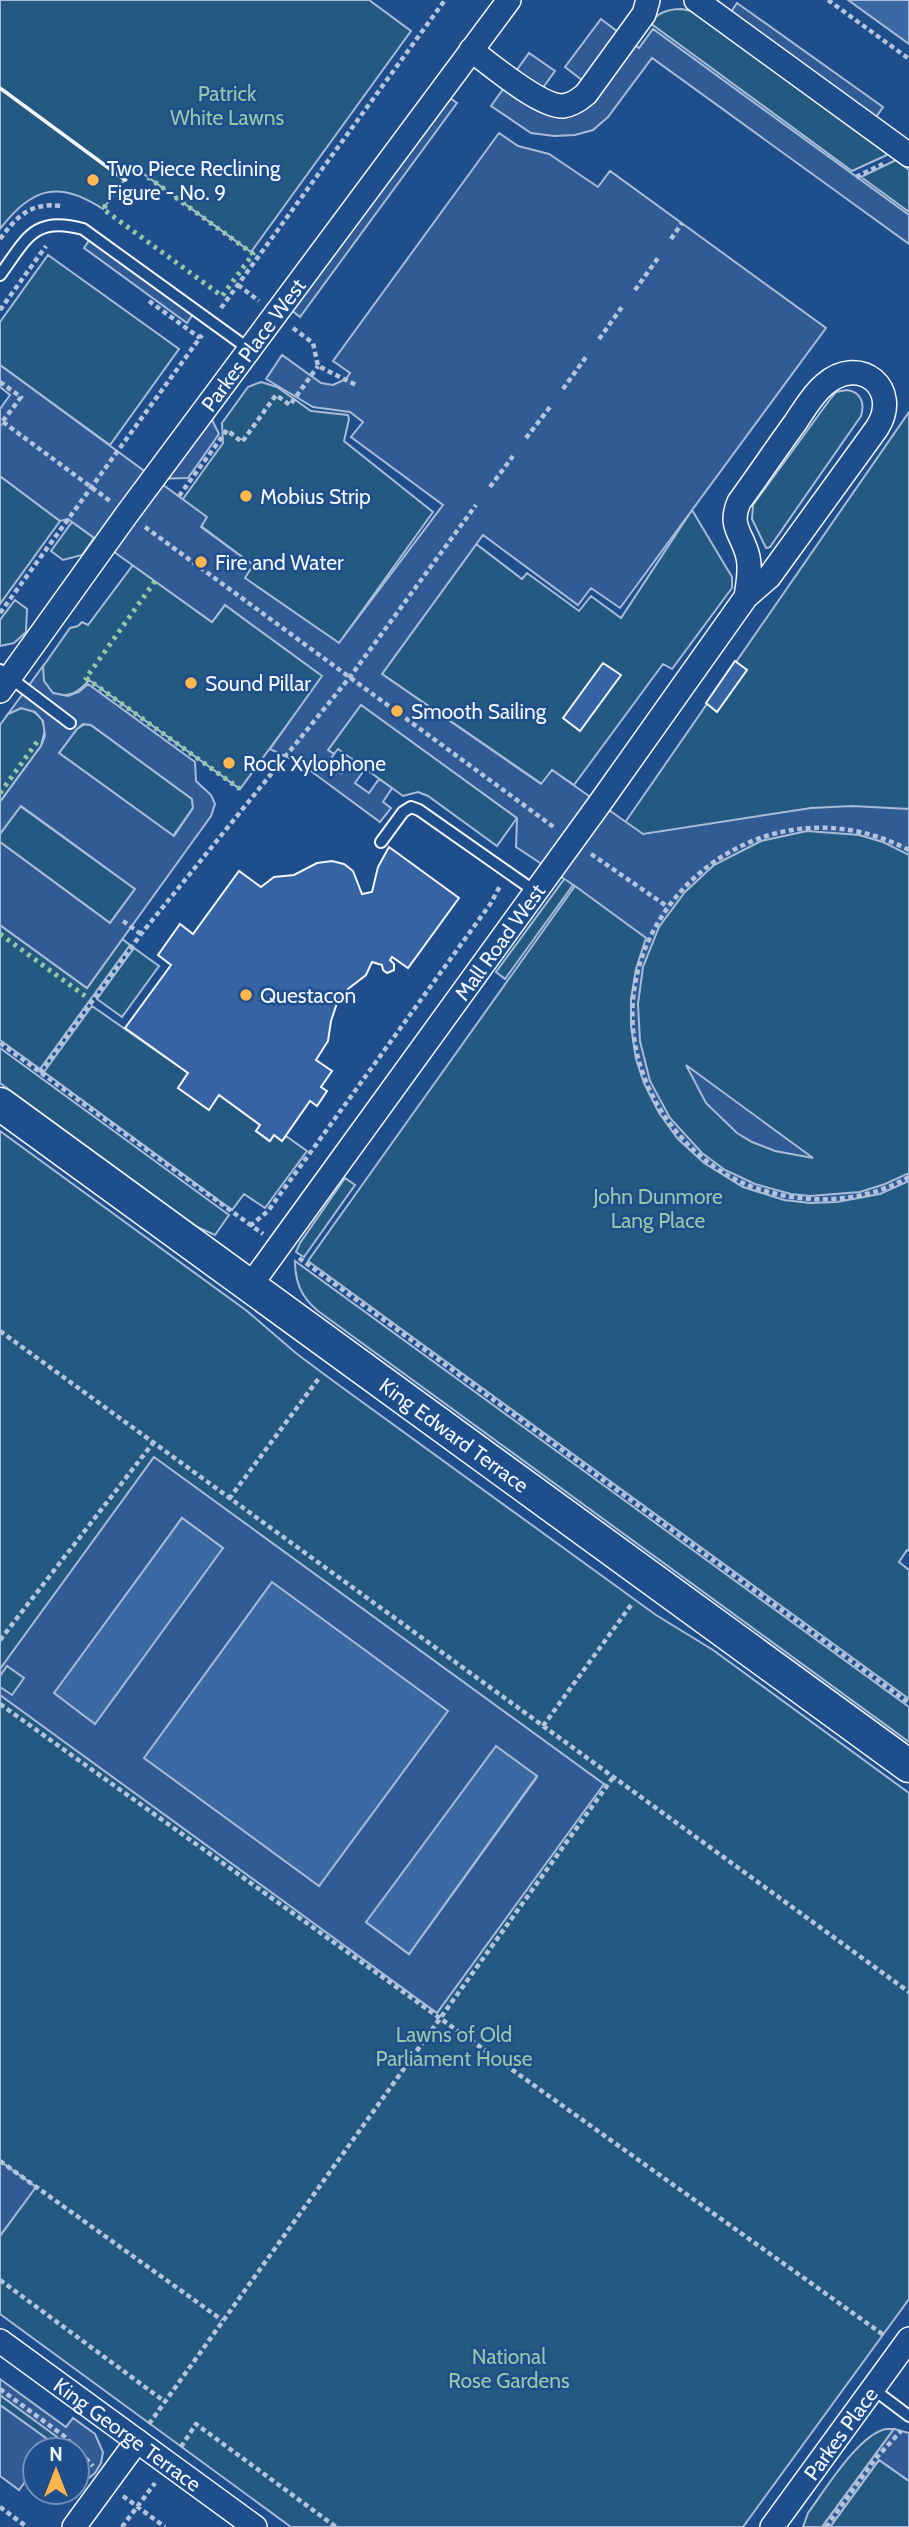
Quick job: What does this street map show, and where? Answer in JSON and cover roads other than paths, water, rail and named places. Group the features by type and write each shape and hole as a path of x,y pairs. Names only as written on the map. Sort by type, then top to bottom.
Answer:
{"main road":[{"name":"King Edward Terrace","path":"0,1104 909,1766"}],"street":[{"name":"Parkes Place West","path":"3,680 509,0"},
{"path":"471,50 544,102 564,106 576,102 586,94 644,14 648,0"},
{"path":"696,0 909,155"},
{"name":"Mall Road West","path":"250,1286 746,597 769,577 880,423 883,397 871,376 845,373 822,386 739,502 734,522 748,558 746,597"},
{"name":"King George Terrace","path":"0,2341 255,2527"},
{"name":"Parkes Place","path":"772,2527 906,2344"},
{"path":"79,2520 137,2441"}],"lane":[{"path":"0,275 30,234 45,226 66,224 83,229 249,349"},
{"path":"3,680 70,723"},
{"path":"381,842 403,812 411,807 536,892"},
{"path":"873,2389 909,2416"}],"place":[{"name":"Two Piece Reclining Figure - No. 9","path":"93,180"},
{"name":"Mobius Strip","path":"246,496"},
{"name":"Fire and Water","path":"201,562"},
{"name":"Sound Pillar","path":"191,683"},
{"name":"Smooth Sailing","path":"397,711"},
{"name":"Rock Xylophone","path":"229,763"},
{"name":"Questacon","path":"246,995"}],"park label":[{"name":"Patrick White Lawns","path":"227,105"},
{"name":"John Dunmore Lang Place","path":"658,1208"},
{"name":"Lawns of Old Parliament House","path":"454,2046"},
{"name":"National Rose Gardens","path":"509,2368"}]}
